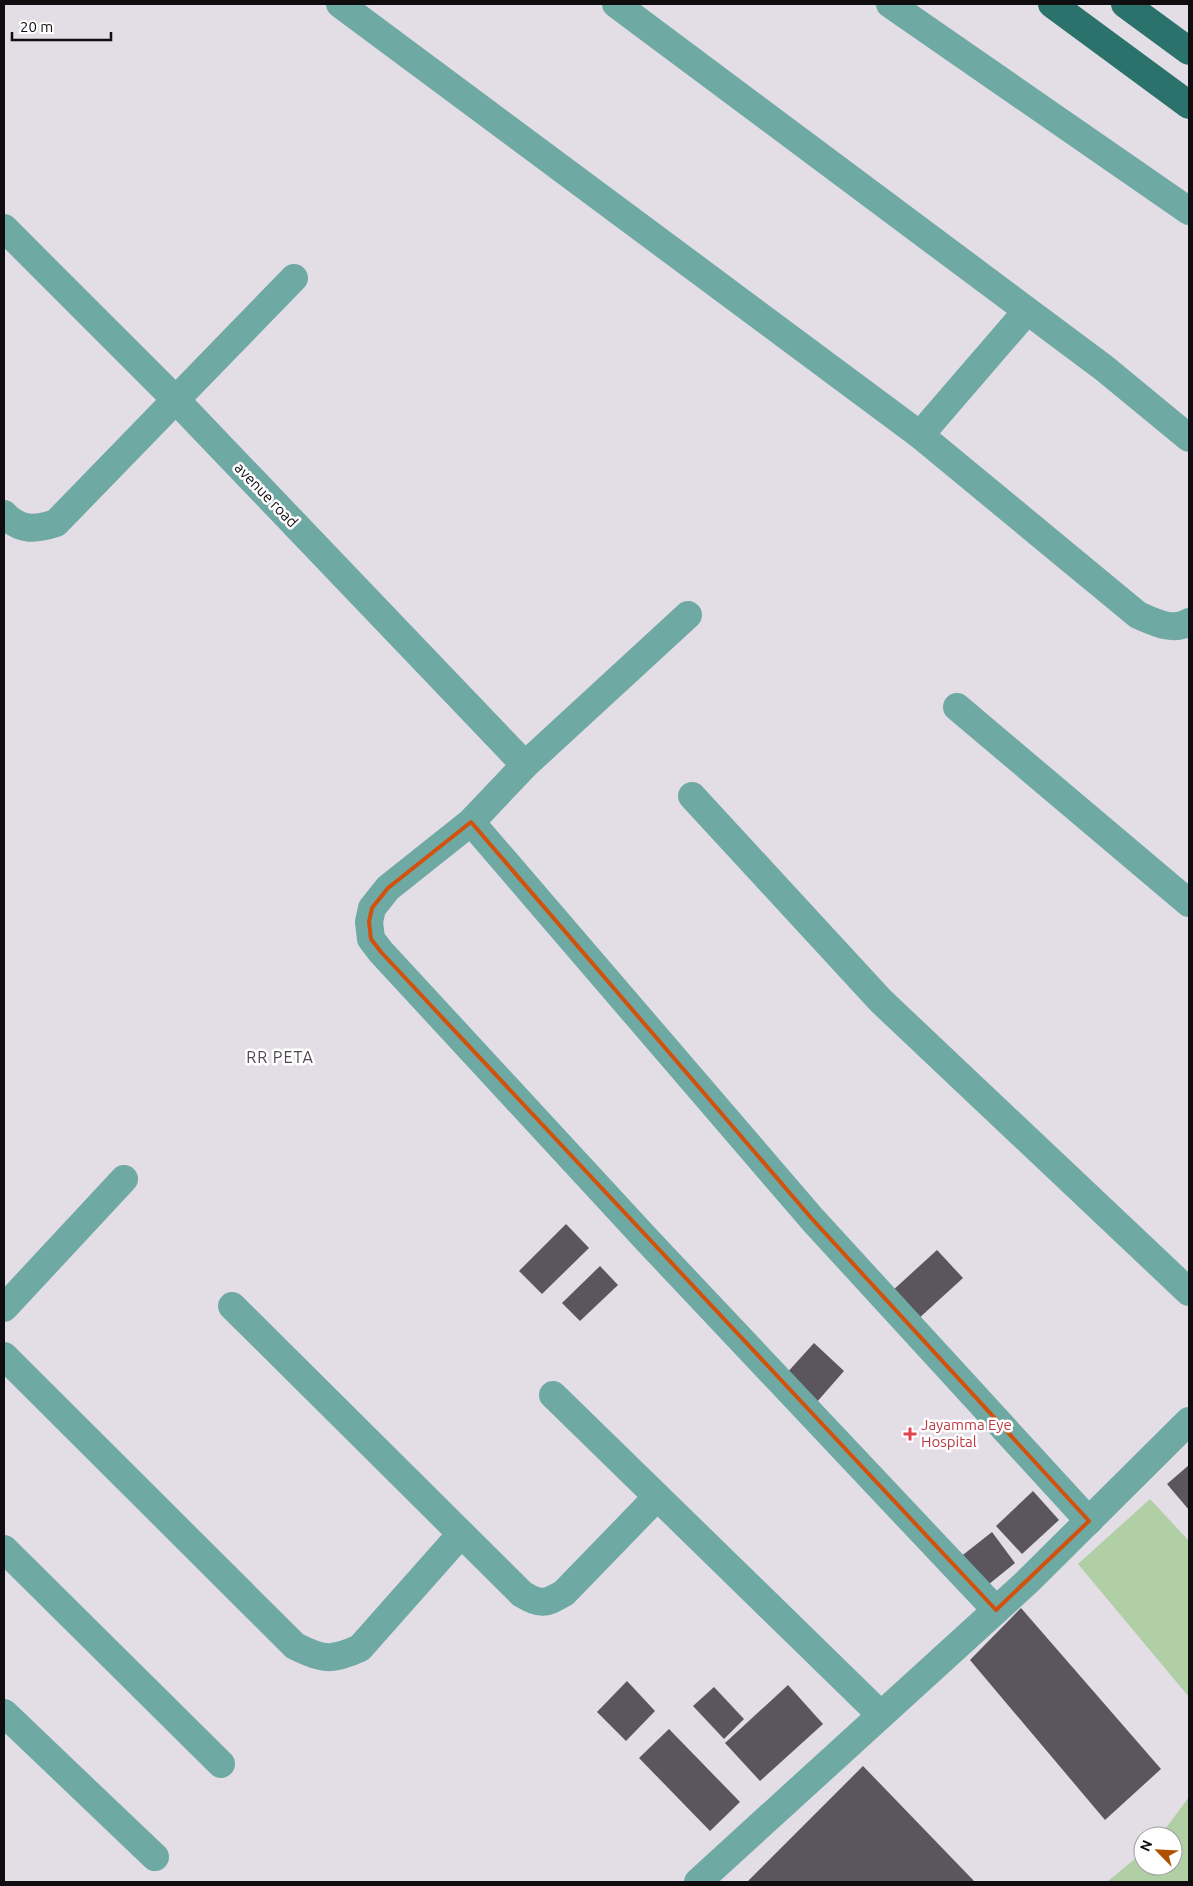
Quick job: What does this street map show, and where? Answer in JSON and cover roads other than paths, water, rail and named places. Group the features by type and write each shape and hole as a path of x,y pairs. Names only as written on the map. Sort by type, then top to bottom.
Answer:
{"main road":[{"path":"1052,4 1189,105"},
{"path":"1125,4 1189,51"}],"street":[{"path":"340,4 920,435 1138,615 1158,624 1182,626 1189,622"},
{"path":"616,4 1104,368 1189,438"},
{"path":"890,4 1189,211"},
{"name":"avenue road","path":"4,228 175,399 524,765"},
{"path":"4,514 21,526 29,528 38,529 56,523 294,278"},
{"path":"920,435 1027,311"},
{"path":"688,615 524,765 471,822 388,888 372,908 370,922 371,939 388,960 648,1241 996,1610"},
{"path":"957,707 1189,903"},
{"path":"692,796 881,1001 1189,1292"},
{"path":"471,822 813,1220 1089,1521"},
{"path":"4,1308 124,1179"},
{"path":"232,1306 522,1594 536,1602 549,1602 564,1593 657,1497"},
{"path":"4,1356 295,1646 310,1654 340,1657 360,1648 461,1534"},
{"path":"552,1395 881,1716"},
{"path":"698,1882 1028,1582 1189,1421"},
{"path":"4,1549 221,1764"},
{"path":"4,1713 155,1857"}],"place":[{"name":"Jayamma Eye Hospital","path":"910,1434"}],"district":[{"name":"RR PETA","path":"280,1057"}]}
